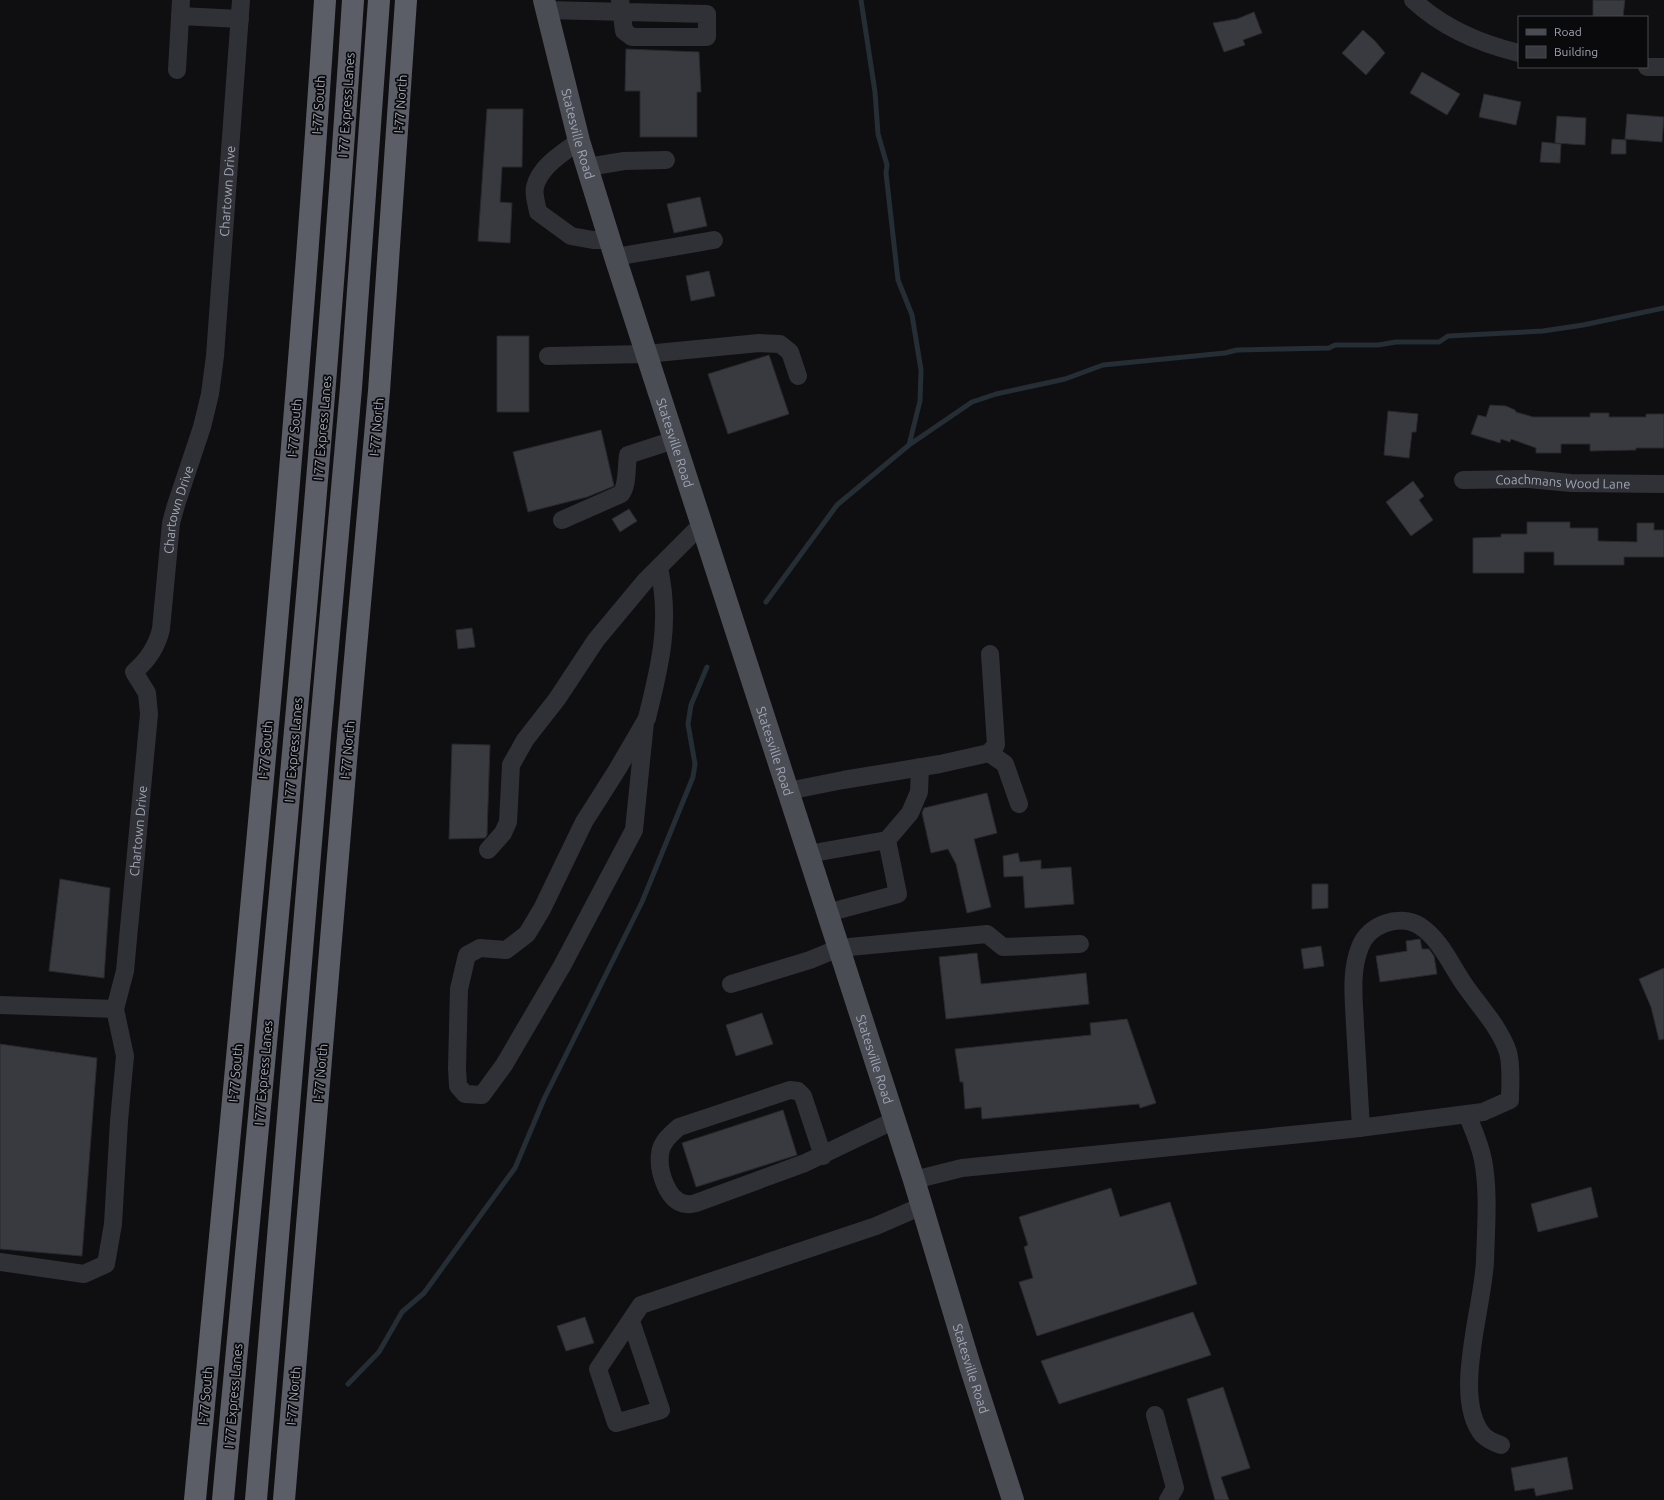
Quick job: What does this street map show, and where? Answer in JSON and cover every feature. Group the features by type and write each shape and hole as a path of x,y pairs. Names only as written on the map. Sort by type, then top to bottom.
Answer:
{"highway":[{"name":"I-77 South","path":"195,1500 279,604 307,270 325,0"},
{"name":"I 77 Express Lanes","path":"223,1500 325,386 353,0"},
{"name":"I 77 Express Lanes","path":"256,1500 319,751 351,396 379,0"},
{"path":"377,33 383,0"},
{"name":"I-77 North","path":"284,1500 347,745 378,398 406,0"},
{"path":"279,604 286,824"}],"main road":[{"name":"Statesville Road","path":"545,5 580,141 612,248 895,1120 970,1366 1013,1500"}],"street":[{"name":"Chartown Drive","path":"114,1009 125,971 149,714 147,693 134,672 144,664 153,652 158,640 161,629 171,523 202,427 210,394 219,318 241,0"},
{"path":"1413,0 1432,16 1472,38 1518,53"},
{"path":"545,5 621,6 681,7 707,14 707,37 632,36 624,31 621,6"},
{"path":"177,70 180,8 240,19"},
{"path":"1648,67 1664,67"},
{"path":"580,141 557,157 543,171 534,188 538,212 571,236 593,240 612,248 714,240"},
{"path":"588,167 624,161 666,160"},
{"path":"548,356 646,354 759,343 780,344 790,352 798,376"},
{"path":"562,520 621,494 626,488 628,455 674,440"},
{"name":"Coachmans Wood Lane","path":"1463,480 1529,479 1578,483 1664,484"},
{"path":"488,850 503,833 508,822 511,765 525,740 557,699 596,640 646,580 701,525"},
{"path":"644,722 617,770 584,822 542,909 526,934 506,950 480,948 467,955 459,989 457,1068 458,1086 465,1094 482,1095 504,1065 562,966 634,830 644,722 659,669 665,625 663,586 659,568"},
{"path":"788,791 989,753 996,745 990,654"},
{"path":"989,753 1005,764 1019,804"},
{"path":"808,854 887,840 910,813 919,792 920,767"},
{"path":"827,913 898,894 887,840"},
{"path":"914,1180 962,1168 1361,1128 1483,1112 1510,1100 1510,1069 1508,1053 1491,1021 1464,984 1441,947 1420,926 1397,921 1387,922 1371,931 1360,946 1357,957 1354,991 1361,1128"},
{"path":"731,984 810,960 839,948 987,934 1004,947 1080,944"},
{"path":"0,1005 114,1009 124,1056 113,1224 106,1264 84,1274 0,1262"},
{"path":"823,1156 803,1096 798,1091 790,1090 679,1126 666,1139 660,1153 661,1172 668,1192 675,1200 685,1205 696,1204 823,1156 895,1120"},
{"path":"1467,1114 1476,1136 1483,1160 1486,1199 1485,1262 1470,1360 1470,1401 1479,1429 1484,1436 1501,1445"},
{"path":"631,1321 661,1410 616,1423 598,1369 641,1306 876,1226 922,1206"},
{"path":"1155,1415 1175,1488 1168,1500"}],"building":[{"path":"1593,0 1625,0 1623,16 1593,16"},
{"path":"1254,12 1262,33 1243,40 1245,45 1224,52 1213,23 1237,19"},
{"path":"1363,30 1385,53 1366,75 1342,53"},
{"path":"626,49 699,52 701,92 697,92 697,137 640,137 640,91 625,91"},
{"path":"1422,72 1460,94 1447,115 1410,93"},
{"path":"1484,94 1521,102 1516,125 1479,117"},
{"path":"487,109 523,109 522,167 502,167 500,202 512,203 510,243 478,241"},
{"path":"1627,114 1664,117 1662,142 1625,139"},
{"path":"1557,116 1586,118 1585,145 1555,143"},
{"path":"1612,139 1626,140 1626,154 1611,154"},
{"path":"1542,142 1561,144 1560,163 1540,162"},
{"path":"700,197 707,226 674,233 667,204"},
{"path":"709,271 715,296 691,301 686,276"},
{"path":"497,336 529,336 529,412 497,412"},
{"path":"769,355 789,414 728,434 708,374"},
{"path":"1490,405 1506,406 1515,410 1516,412 1533,417 1590,417 1590,413 1609,413 1609,417 1646,417 1646,414 1664,414 1664,448 1590,451 1590,444 1561,444 1561,453 1536,453 1536,448 1511,439 1510,442 1501,439 1500,443 1471,434 1478,415 1486,417"},
{"path":"1388,411 1418,414 1416,432 1412,432 1409,458 1384,455"},
{"path":"601,430 614,486 587,497 528,512 513,452"},
{"path":"1413,481 1424,496 1419,500 1433,520 1411,536 1386,502"},
{"path":"629,509 637,521 620,532 612,519"},
{"path":"1527,522 1570,522 1570,528 1598,528 1598,541 1637,542 1637,523 1654,523 1654,530 1664,530 1664,557 1624,557 1624,565 1554,565 1554,552 1524,552 1524,573 1473,573 1473,538 1501,537 1501,534 1527,534"},
{"path":"472,628 475,647 458,649 456,630"},
{"path":"452,744 490,745 487,835 485,838 449,839"},
{"path":"987,793 997,833 974,839 991,907 967,913 956,864 948,849 931,853 922,813 924,808"},
{"path":"1018,853 1020,862 1041,860 1041,869 1071,867 1074,904 1025,908 1023,876 1004,877 1003,856"},
{"path":"60,879 110,888 104,978 49,971"},
{"path":"1312,884 1328,884 1328,908 1312,909"},
{"path":"1420,939 1422,949 1429,949 1434,956 1437,974 1380,982 1376,956 1407,951 1406,941"},
{"path":"1321,946 1324,966 1304,969 1301,949"},
{"path":"977,953 981,984 1086,973 1089,1004 946,1019 939,957"},
{"path":"1664,968 1664,1039 1659,1040 1651,1007 1639,979"},
{"path":"762,1013 773,1044 736,1056 726,1025"},
{"path":"1127,1019 1156,1103 1140,1108 1139,1104 982,1119 981,1107 965,1109 963,1082 960,1082 955,1049 1091,1035 1090,1023"},
{"path":"0,1044 97,1058 82,1256 0,1249"},
{"path":"783,1110 797,1155 696,1187 682,1143"},
{"path":"1591,1187 1598,1217 1538,1232 1531,1204"},
{"path":"1111,1188 1120,1217 1170,1202 1197,1284 1037,1336 1019,1282 1033,1278 1024,1247 1028,1245 1019,1217"},
{"path":"1193,1312 1211,1355 1059,1404 1041,1361"},
{"path":"585,1317 594,1343 566,1351 557,1326"},
{"path":"1223,1387 1250,1468 1221,1477 1229,1500 1215,1500 1187,1399"},
{"path":"1567,1457 1573,1489 1536,1496 1534,1488 1515,1491 1511,1468"}],"waterway":[{"path":"861,0 875,92 878,134 887,165 886,173 898,280 912,315 921,370 920,401 909,445"},
{"path":"766,602 837,505 909,445 972,402 996,394 1065,379 1103,365 1225,353 1237,350 1329,348 1335,345 1378,345 1396,342 1439,342 1448,336 1543,331 1583,325 1664,308"},
{"path":"348,1384 379,1352 402,1312 424,1293 515,1168 544,1099 642,902 693,777 695,764 688,724 691,705 707,667"}]}
